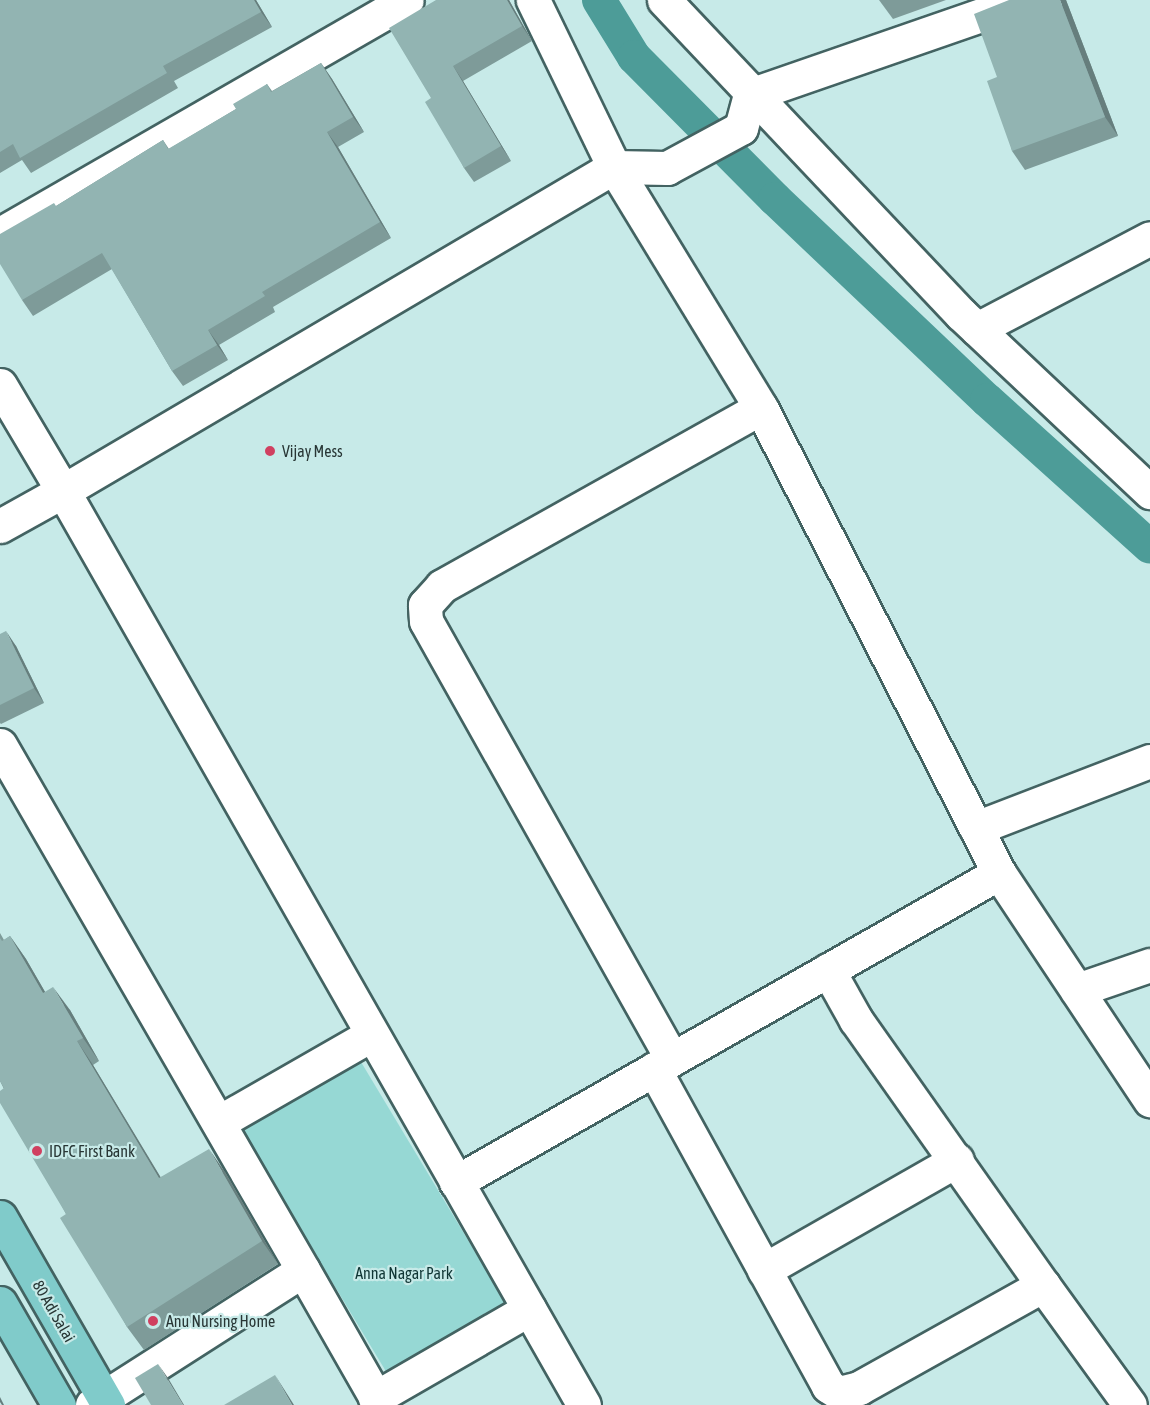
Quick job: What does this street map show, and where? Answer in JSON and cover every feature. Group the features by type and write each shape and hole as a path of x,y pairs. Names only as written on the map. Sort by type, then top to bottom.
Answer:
{"main road":[{"name":"80 Adi Salai","path":"0,1217 101,1403"},
{"path":"0,1303 59,1405"}],"street":[{"path":"0,234 408,0"},
{"path":"533,0 614,167 761,408 999,873 1150,1101"},
{"path":"664,0 750,95 977,330 1150,492"},
{"path":"750,95 1024,0"},
{"path":"0,526 614,167 667,168 741,128 750,95"},
{"path":"977,330 1150,238"},
{"path":"0,385 63,491 371,1035 584,1405"},
{"path":"761,408 442,586 425,605 426,621 663,1064 764,1270 828,1386 839,1394 859,1388 1043,1285"},
{"path":"0,745 219,1122 377,1401 529,1309"},
{"path":"976,828 1150,761"},
{"path":"456,1182 999,873"},
{"path":"1077,990 1150,965"},
{"path":"828,970 856,1020 1130,1405"},
{"path":"219,1122 371,1035"},
{"path":"764,1270 957,1160"},
{"path":"101,1403 303,1270"}],"green space":[{"name":"Anna Nagar Park","path":"358,1057 506,1303 388,1374 240,1128"}],"building":[{"path":"0,0 254,0 261,12 163,66 167,73 20,158 13,144 0,152"},
{"path":"436,0 507,0 522,26 453,66 501,146 464,168 425,102 431,98 389,28"},
{"path":"1009,0 1060,0 1105,117 1012,151 987,81 997,77 974,14"},
{"path":"321,63 353,117 327,132 380,222 262,292 265,296 208,330 217,345 172,371 102,253 22,300 0,264 0,234 54,203 56,206 163,140 168,149 236,109 233,104 267,84 271,92"},
{"path":"6,631 34,688 0,705 0,634"},
{"path":"10,936 43,993 53,987 83,1038 77,1041 159,1178 209,1149 262,1241 127,1327 60,1218 66,1214 0,1103 0,1091 4,1088 0,1081 0,938 2,941"},
{"path":"158,1364 183,1405 151,1405 135,1378"},
{"path":"275,1375 292,1405 224,1405"}],"waterway":[{"path":"599,0 634,57 775,199 987,400 1150,547"}],"place":[{"name":"Vijay Mess","path":"270,451"},
{"name":"IDFC First Bank","path":"37,1151"},
{"name":"Anu Nursing Home","path":"153,1321"}]}
